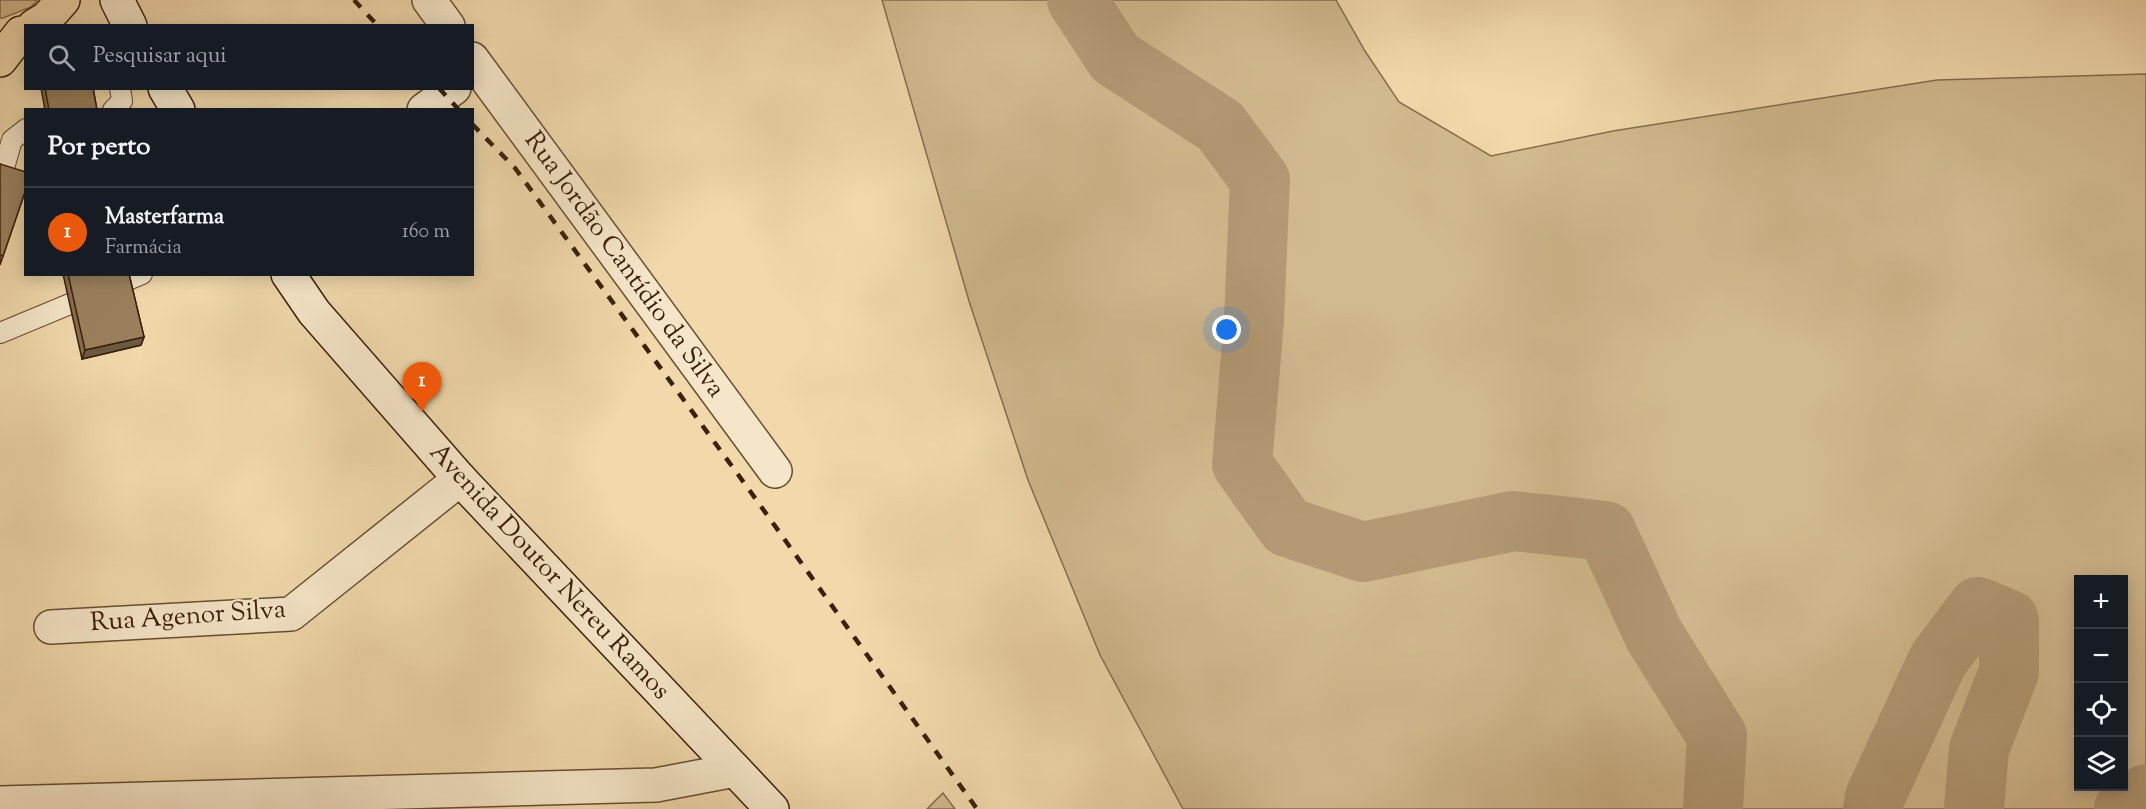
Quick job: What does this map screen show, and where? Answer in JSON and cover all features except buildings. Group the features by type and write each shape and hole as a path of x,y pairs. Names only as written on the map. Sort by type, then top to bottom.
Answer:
{"main road":[{"path":"36,24 47,18 63,0"},
{"path":"0,60 21,32"}],"street":[{"path":"117,0 129,24"},
{"path":"429,0 447,24"},
{"name":"Rua Jordão Cantídio da Silva","path":"475,68 775,471"},
{"path":"166,90 177,108"},
{"path":"427,108 451,90"},
{"name":"Avenida Doutor Nereu Ramos","path":"289,276 314,312 460,479 771,809"},
{"name":"Rua Agenor Silva","path":"51,627 291,614 460,479"},
{"path":"0,803 656,786 735,770"}],"lane":[{"path":"115,108 122,101 120,90"},
{"path":"0,182 12,140 24,131"},
{"path":"0,333 137,276"}],"shaded area":[{"path":"0,0 37,0 31,7 0,18"},
{"path":"882,0 1336,0 1365,51 1399,102 1491,156 1613,131 1937,80 2146,74 2146,809 1183,809 1100,655 1028,480 969,301"},
{"path":"943,793 955,809 927,809"}],"waterway":[{"path":"1077,0 1115,58 1220,126 1260,180 1254,320 1242,464 1287,527 1363,552 1513,521 1606,531 1654,635 1717,736 1713,809"},
{"path":"1873,809 1875,797 1938,660 1978,607 2009,620 2009,672 1979,749 1974,809"},
{"path":"2124,809 2146,794"}],"railway":[{"path":"354,0 376,24"},
{"path":"441,90 457,108"},
{"path":"474,126 515,168 977,809"}],"place":[{"name":"Masterfarma","path":"422,412"}]}
